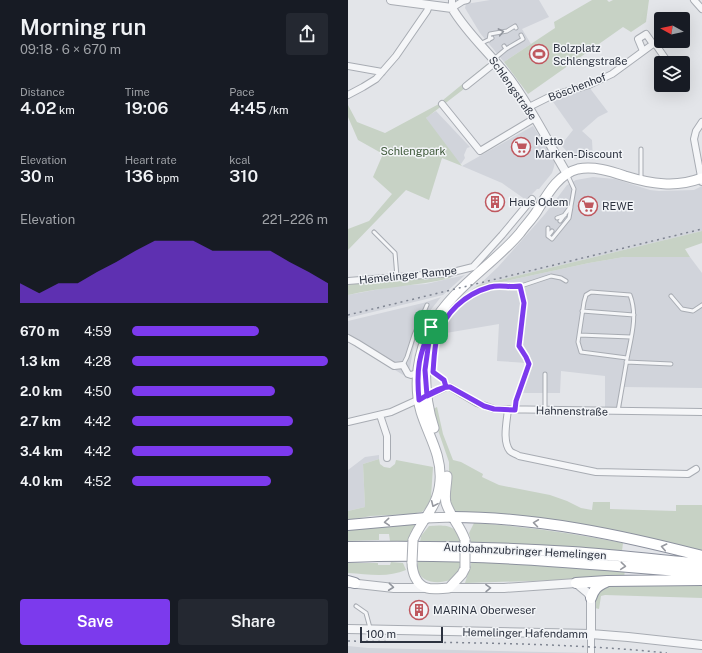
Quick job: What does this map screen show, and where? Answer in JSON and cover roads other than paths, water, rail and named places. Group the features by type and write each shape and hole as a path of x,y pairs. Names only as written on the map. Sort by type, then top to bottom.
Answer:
{"highway":[{"path":"452,517 502,519 594,531 702,556"},
{"path":"348,525 426,518"},
{"name":"Autobahnzubringer Hemelingen","path":"348,547 414,546 572,552 702,564"},
{"name":"Autobahnzubringer Hemelingen","path":"348,557 430,556 512,559 605,564 702,573"},
{"path":"576,583 608,581 702,580"},
{"path":"591,598 598,585 608,581"}],"main road":[{"path":"431,327 425,370 423,398 421,412 440,462 441,479 438,496 413,540 412,570 418,582 427,588 449,588 458,579 465,568 466,540 452,517 446,502 447,476 445,460 423,398 417,373 418,361 423,346 431,327 441,310 454,295 519,234 535,213 552,186 567,174 578,169 603,169 656,184 674,184 702,180"},
{"path":"426,518 452,517"}],"street":[{"path":"391,0 429,6 452,4 467,0"},
{"path":"694,0 702,9"},
{"name":"Schlengstraße","path":"452,4 458,18 495,60 529,107 567,174"},
{"path":"348,95 370,83 382,72 396,56 428,11 429,6"},
{"path":"643,51 638,39 646,34 664,56"},
{"name":"Böschenhof","path":"529,107 551,96 589,85 612,74 653,44"},
{"path":"466,86 495,60"},
{"path":"348,66 382,72"},
{"path":"442,104 480,151 535,118"},
{"path":"702,122 696,131 694,139 702,180"},
{"name":"Hemelinger Rampe","path":"348,281 449,273 473,267 532,199"},
{"path":"348,338 394,366 403,365 408,374 411,375 417,373"},
{"path":"348,422 390,412 446,387"},
{"name":"Hahnenstraße","path":"446,387 450,387 484,406 494,409 702,412"},
{"path":"511,409 506,439 511,452 519,456 596,472 688,474 696,469"},
{"path":"380,415 387,436 387,458"},
{"path":"350,582 394,588 427,588"},
{"path":"449,588 504,588 576,583 588,593 591,598 591,653"},
{"name":"Hemelinger Hafendamm","path":"348,629 591,634 702,645"}],"lane":[{"path":"480,44 491,39 490,34 507,31 515,26 516,28"},
{"path":"495,60 505,48 523,38 521,35"},
{"path":"641,149 641,180"},
{"path":"548,236 552,239 569,218 574,189 567,174"},
{"path":"560,220 571,206"},
{"path":"557,218 565,215"},
{"path":"548,228 548,236"},
{"path":"548,236 552,231"},
{"path":"374,232 394,253 397,277"},
{"path":"446,387 444,380 433,372 434,355 437,337 445,320 454,307 464,299 491,287 520,286 551,276 561,278 566,281"},
{"path":"511,409 516,401 529,364 519,346 524,303 520,286"},
{"path":"618,411 627,360 631,337 634,315 630,295 591,292 586,295 582,311 578,342 581,352 627,360 671,364"},
{"path":"671,296 682,309 693,311 702,305"},
{"path":"403,365 427,305"},
{"path":"582,311 634,315"},
{"path":"579,335 631,337"},
{"path":"545,374 545,410"},
{"path":"356,606 366,613 370,630"}],"railway":[{"path":"348,315 702,229"},
{"path":"348,641 548,645 627,649 667,653"}],"place":[{"name":"Bolzplatz Schlengstraße","path":"539,54"},
{"name":"Netto Marken-Discount","path":"521,147"},
{"name":"Haus Odem","path":"495,202"},
{"name":"REWE","path":"588,206"},
{"name":"MARINA Oberweser","path":"419,610"}],"park label":[{"name":"Schlengpark","path":"413,151"}]}
